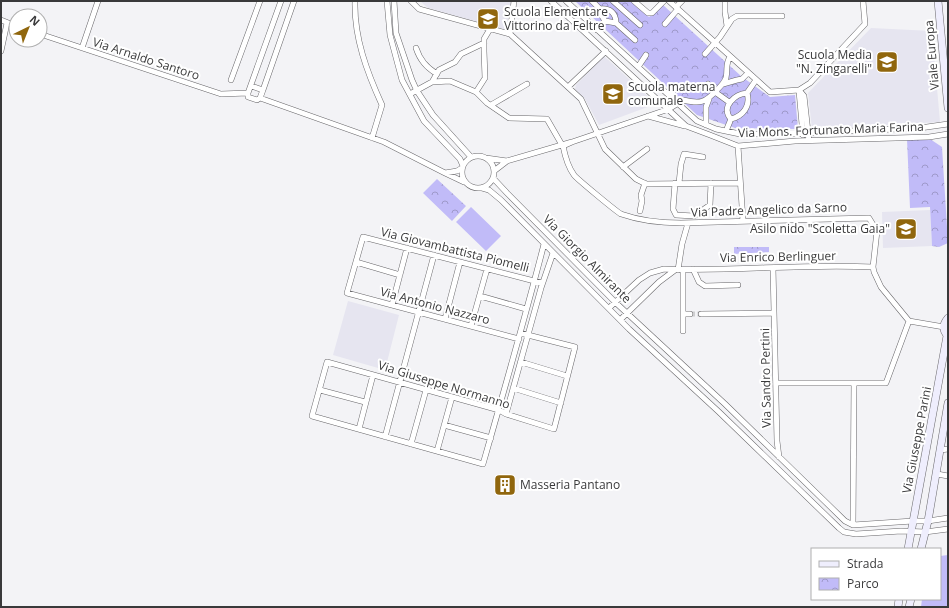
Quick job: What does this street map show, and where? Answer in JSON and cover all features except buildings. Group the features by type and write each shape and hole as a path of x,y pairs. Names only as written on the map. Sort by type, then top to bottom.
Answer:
{"street":[{"path":"82,48 96,1"},
{"path":"231,80 260,1"},
{"path":"281,1 248,93 248,97 257,100 260,98 384,142 473,188 482,188 491,183 494,171 491,163 486,158"},
{"path":"260,98 294,1"},
{"path":"355,1 356,27 361,53 372,84 382,105 372,138"},
{"path":"387,1 390,35 402,80 424,121 460,159 464,182"},
{"path":"394,1 396,33 417,91 433,115 471,157"},
{"path":"411,1 419,9 510,34 581,99 605,149 636,179 645,183 740,183"},
{"path":"510,34 514,1"},
{"name":"Via Mons. Fortunato Maria Farina","path":"552,1 686,126 738,146 806,141 929,137 948,134"},
{"path":"592,1 600,9 600,13 605,21 616,23 635,40"},
{"path":"613,1 640,26"},
{"path":"634,1 648,13 652,13 664,1"},
{"path":"669,1 770,92 799,90 810,83 865,24 863,1"},
{"path":"665,24 682,1"},
{"path":"725,1 724,12 727,26"},
{"name":"Viale Europa","path":"938,1 948,108"},
{"path":"562,10 568,2"},
{"name":"Via Mons. Fortunato Maria Farina","path":"568,2 697,121 706,125 740,134 920,128 948,124"},
{"path":"612,11 617,5"},
{"path":"600,9 608,9 612,11 616,19 616,23"},
{"path":"705,54 715,43 732,18 737,16 782,16"},
{"path":"1,20 8,23 1,51"},
{"path":"597,30 605,21"},
{"path":"476,92 485,78 484,39 490,29"},
{"name":"Via Arnaldo Santoro","path":"48,37 221,94 248,93"},
{"path":"410,94 432,82 439,70 455,62 461,54 484,43"},
{"path":"416,48 419,58 430,70 437,74"},
{"path":"568,87 606,51"},
{"path":"638,67 646,55"},
{"path":"706,125 706,107 709,99 723,84 726,76 727,62 730,57"},
{"path":"723,84 736,80 742,80 748,73"},
{"path":"726,131 731,120 737,118 745,111 748,105 748,93 756,80"},
{"path":"432,82 450,81 476,92 509,118 547,119 562,145"},
{"path":"491,105 527,84"},
{"path":"708,84 715,92 729,102"},
{"path":"251,86 263,90"},
{"path":"670,96 674,86"},
{"path":"799,90 804,96 806,141"},
{"path":"731,120 727,112 729,102 740,94 748,93"},
{"path":"445,173 457,171 471,157 478,156 507,160 572,142 669,109 684,100 701,102 709,99"},
{"path":"647,116 686,126"},
{"name":"Via Padre Angelico da Sarno","path":"572,142 563,146 565,157 574,175 620,213 655,222 688,223 869,218 877,231 873,266 881,287 909,321"},
{"path":"738,146 743,221"},
{"path":"623,167 647,150"},
{"path":"703,157 684,154 680,164 673,209 676,215 694,216 710,205 711,183"},
{"path":"494,171 507,160"},
{"name":"Via Giorgio Almirante","path":"482,188 489,190 502,200 620,320 627,313 493,178"},
{"path":"640,211 642,201 641,195 645,183"},
{"path":"683,331 679,270 682,244 688,223"},
{"name":"Via Giovambattista Piomelli","path":"356,262 363,237 542,283"},
{"path":"365,402 320,390 312,416 483,464 544,244"},
{"path":"392,305 407,248"},
{"path":"506,414 542,283 553,253"},
{"path":"385,437 434,255"},
{"path":"356,262 400,275"},
{"name":"Via Antonio Nazzaro","path":"356,262 347,293 519,338"},
{"path":"445,319 460,262"},
{"name":"Via Enrico Berlinguer","path":"609,308 639,280 650,273 664,269 679,270 873,266"},
{"name":"Via Sandro Pertini","path":"773,268 777,442 780,458"},
{"path":"471,326 487,269"},
{"path":"693,269 699,282 705,286 738,285"},
{"name":"Via Enrico Berlinguer","path":"627,313 659,282 679,270"},
{"path":"480,296 526,308"},
{"path":"627,313 725,404 845,521 853,525 928,521 948,518"},
{"name":"Via Sandro Pertini","path":"701,314 774,313"},
{"path":"683,314 690,314"},
{"path":"948,318 945,320 944,327 948,336"},
{"path":"620,320 719,412 844,532 856,534 911,531 925,532 948,529"},
{"path":"776,383 886,383 909,321 944,327"},
{"path":"513,388 561,403 575,348 520,333"},
{"name":"Via Giuseppe Parini","path":"908,548 948,336"},
{"name":"Via Giuseppe Normanno","path":"320,390 327,362 499,410 506,414 554,429 561,403"},
{"path":"521,362 567,376"},
{"path":"359,429 373,374"},
{"path":"853,525 854,383"},
{"path":"411,444 426,390"},
{"path":"437,451 452,397"},
{"name":"Via Giuseppe Parini","path":"921,548 937,474 948,403"},
{"path":"444,425 491,438"},
{"name":"Via Sandro Pertini","path":"765,444 773,444 777,442"},
{"path":"940,450 948,449"},
{"path":"937,474 948,476"}],"shaded area":[{"name":"Scuola Elementare Vittorino da Feltre","path":"420,1 511,1 507,30 428,8"},
{"name":"Scuola Media \"N. Zingarelli\"","path":"871,28 932,31 940,122 812,129 808,93"},
{"name":"Scuola materna comunale","path":"604,56 653,101 653,105 599,125 585,99 575,89 576,85"},
{"name":"Asilo nido \"Scoletta Gaia\"","path":"930,210 932,246 883,248 882,212"},
{"path":"348,301 399,315 385,370 333,355"}],"green space":[{"path":"631,1 649,17 663,5 741,76 770,97 795,95 798,129 735,128 697,115 576,2"},
{"path":"907,139 930,139 942,147 948,243 939,247 932,246 930,207 910,208"},
{"path":"437,179 466,206 452,221 423,193"},
{"path":"471,207 501,236 486,251 456,222"},
{"path":"734,247 769,247 769,252 734,254"},
{"path":"948,555 948,607 921,607 922,600 941,600 941,556"}],"tunnel":[{"path":"690,314 701,314"}],"place":[{"name":"Scuola Elementare Vittorino da Feltre","path":"488,19"},
{"name":"Scuola Media \"N. Zingarelli\"","path":"887,62"},
{"name":"Scuola materna comunale","path":"613,94"},
{"name":"Asilo nido \"Scoletta Gaia\"","path":"906,229"},
{"name":"Masseria Pantano","path":"505,485"}]}
